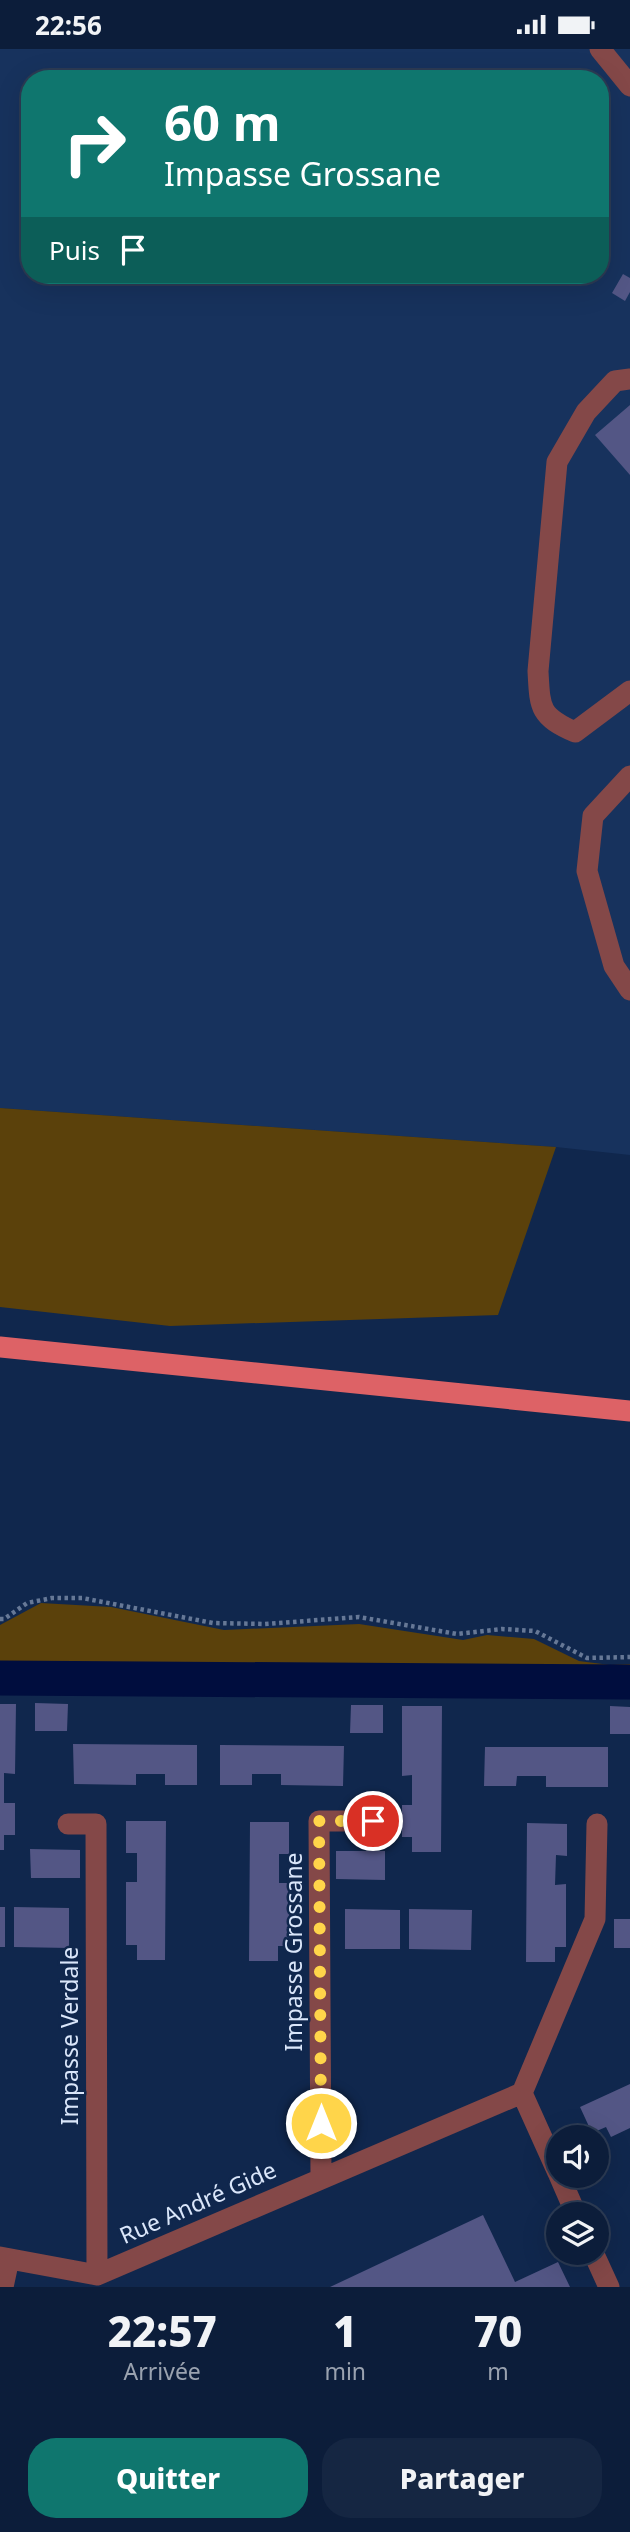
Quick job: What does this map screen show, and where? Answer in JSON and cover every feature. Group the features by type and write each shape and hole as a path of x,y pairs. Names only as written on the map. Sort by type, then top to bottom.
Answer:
{"main road":[{"path":"0,1347 630,1411"}],"street":[{"path":"600,49 630,86"},
{"path":"630,379 615,381 586,412 557,462 538,671 540,704 553,722 575,732 630,691"},
{"path":"630,776 593,816 587,871 614,966 630,990"},
{"name":"Impasse Grossane","path":"321,2178 319,1821 373,1821"},
{"name":"Impasse Verdale","path":"68,1823 96,1824 97,2276"},
{"path":"546,2145 522,2092 595,1919 597,1824"},
{"name":"Rue André Gide","path":"97,2276 522,2092"},
{"path":"3,2287 5,2258 97,2276"},
{"path":"599,2265 609,2287"}],"path":[{"path":"0,1619 27,1603 52,1598 82,1598 213,1623 265,1624 359,1617 457,1634 502,1629 535,1631 587,1658 630,1657"}],"shaded area":[{"path":"0,49 630,49 630,1155 556,1147 0,1108"},
{"path":"0,1108 556,1147 498,1315 170,1326 0,1307"},
{"path":"41,1603 111,1607 224,1630 359,1624 463,1640 487,1635 534,1639 579,1661 610,1665 630,1664 630,1670 508,1665 0,1662 0,1625"}],"building":[{"path":"623,274 630,278 630,292 625,301 612,293"},
{"path":"630,405 630,475 595,435"},
{"path":"35,1703 68,1704 67,1731 35,1731"},
{"path":"0,1704 16,1704 15,1774 4,1773 4,1803 15,1803 15,1835 4,1835 4,1850 0,1850"},
{"path":"351,1705 383,1705 383,1733 350,1733"},
{"path":"402,1706 442,1706 441,1852 412,1852 412,1837 402,1837 402,1805 412,1805 412,1775 402,1776"},
{"path":"610,1706 630,1707 630,1734 610,1734"},
{"path":"73,1744 197,1745 197,1785 165,1785 165,1774 136,1774 136,1785 74,1784"},
{"path":"220,1745 344,1746 343,1786 281,1785 281,1774 252,1774 252,1785 220,1785"},
{"path":"485,1747 608,1747 608,1787 546,1787 546,1776 517,1776 516,1786 484,1786"},
{"path":"126,1821 166,1821 165,1960 137,1960 137,1945 126,1945 126,1882 137,1882 137,1853 126,1853"},
{"path":"250,1822 289,1822 289,1854 279,1854 279,1883 290,1883 289,1946 278,1946 278,1961 249,1961"},
{"path":"527,1823 567,1824 567,1856 556,1855 555,1885 566,1884 566,1947 555,1947 555,1962 526,1962"},
{"path":"30,1849 80,1850 80,1878 31,1878"},
{"path":"336,1851 385,1851 385,1880 336,1879"},
{"path":"0,1907 5,1907 5,1947 0,1947"},
{"path":"14,1907 69,1908 69,1948 14,1947"},
{"path":"345,1909 400,1910 400,1949 345,1949"},
{"path":"409,1909 472,1910 471,1950 409,1949"},
{"path":"614,1919 630,1919 630,1948 614,1948"},
{"path":"630,2084 630,2128 611,2137 609,2125 588,2125 580,2107"},
{"path":"483,2215 515,2282 552,2265 559,2265 570,2287 330,2287"}],"waterway":[{"path":"0,1678 630,1682"}],"route":[{"path":"321,2123 319,1821 373,1821"}]}
